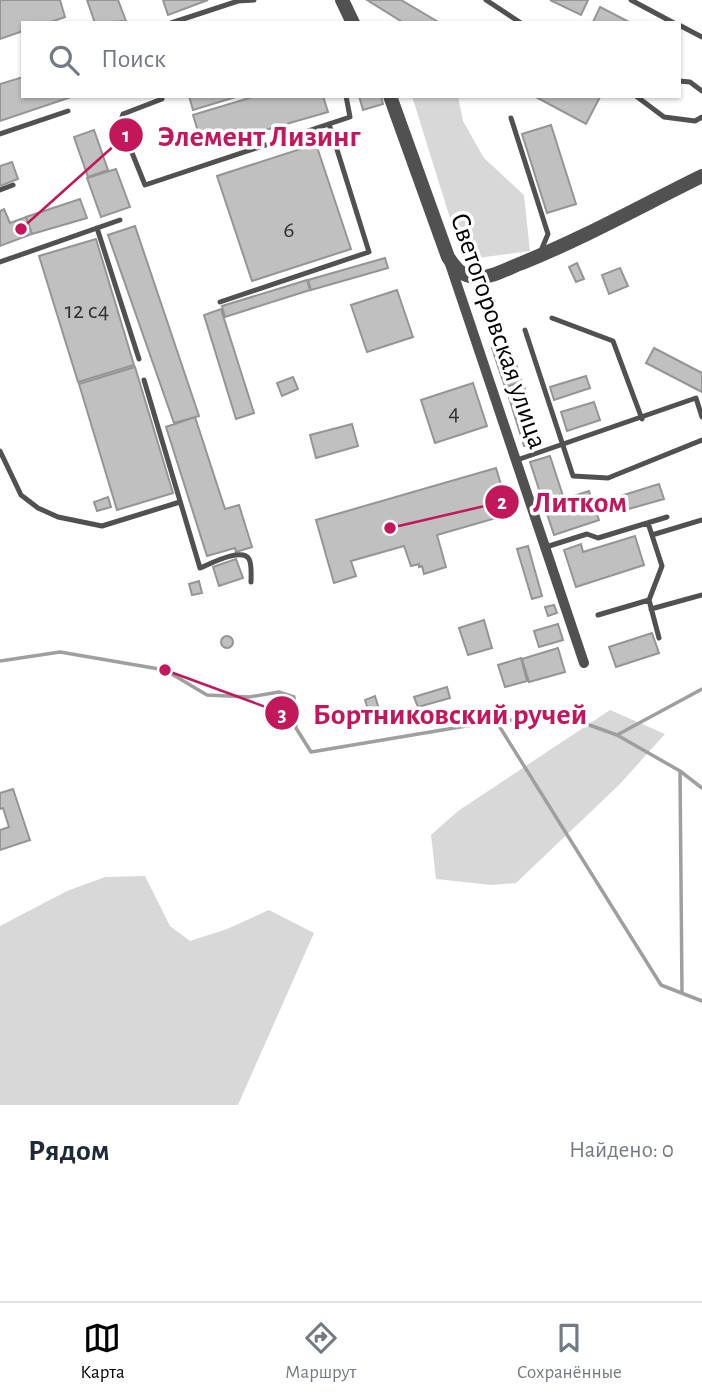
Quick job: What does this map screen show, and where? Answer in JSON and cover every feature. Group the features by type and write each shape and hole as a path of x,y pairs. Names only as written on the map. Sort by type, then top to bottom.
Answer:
{"street":[{"path":"342,0 349,20"},
{"name":"Светогоровская улица","path":"391,98 517,460 584,663"},
{"path":"447,257 460,272 467,276 481,277 539,256 702,176"}],"lane":[{"path":"177,21 238,1 254,0"},
{"path":"486,0 518,21"},
{"path":"631,0 670,21"},
{"path":"681,26 702,37"},
{"path":"681,81 690,82 702,91"},
{"path":"161,98 122,114 120,123 145,185 350,117 346,98"},
{"path":"640,98 664,117 695,121 702,117"},
{"path":"0,134 68,111"},
{"path":"511,118 548,234 539,256"},
{"path":"220,302 369,252 329,124"},
{"path":"0,190 13,185"},
{"path":"0,262 120,220"},
{"path":"97,228 139,359"},
{"path":"552,318 613,341 642,419"},
{"path":"525,330 573,476 608,478 702,440"},
{"path":"144,380 200,568 236,554 246,556 250,560 251,582"},
{"path":"517,460 642,419 696,398 702,417"},
{"path":"0,451 21,495 38,508 58,517 102,526 180,502"},
{"path":"545,547 587,534 598,538 667,517"},
{"path":"652,535 702,520"},
{"path":"648,523 662,566 649,600 659,638"},
{"path":"651,609 702,595"},
{"path":"598,615 649,600"}],"shaded area":[{"path":"413,98 458,98 463,121 484,158 524,195 530,251 463,260"},
{"path":"610,710 665,734 619,785 516,883 491,885 436,879 431,835 458,811"},
{"path":"145,876 170,926 190,941 227,929 269,910 314,933 238,1105 0,1105 0,926 67,891 105,877"}],"building":[{"path":"0,0 60,0 65,17 54,21 21,21 21,32 0,39"},
{"path":"87,0 118,0 126,21 94,21"},
{"path":"163,0 208,0 168,15"},
{"path":"367,0 401,0 437,21 401,21"},
{"path":"550,0 588,0 581,15"},
{"path":"600,7 627,21 593,21"},
{"path":"21,78 21,98 68,98 0,121 0,84"},
{"path":"190,98 232,98 193,110"},
{"path":"249,98 324,98 328,112 203,148 193,115"},
{"path":"360,98 382,98 383,104 363,110"},
{"path":"538,98 599,98 586,124"},
{"path":"551,125 576,204 547,213 522,134"},
{"path":"94,130 108,170 88,177 74,137"},
{"path":"316,144 351,249 252,281 217,176"},
{"path":"12,162 18,179 0,186 0,166"},
{"path":"116,169 130,207 101,217 87,178"},
{"path":"80,199 87,218 32,234 26,217"},
{"path":"4,209 10,223 26,217 32,234 0,246 0,211"},
{"path":"135,226 199,416 174,423 108,235"},
{"path":"96,239 134,365 78,382 39,256"},
{"path":"385,258 388,268 311,290 308,280"},
{"path":"577,263 584,279 576,282 569,267"},
{"path":"620,268 628,286 609,294 602,275"},
{"path":"307,280 310,290 225,317 222,306"},
{"path":"397,290 413,337 367,352 351,305"},
{"path":"221,309 254,413 236,419 204,315"},
{"path":"509,343 522,382 505,387 492,348"},
{"path":"654,348 702,373 702,392 646,363"},
{"path":"135,367 173,493 117,510 79,384"},
{"path":"586,376 590,388 554,400 550,387"},
{"path":"293,377 298,389 282,396 277,383"},
{"path":"473,383 487,426 435,443 421,400"},
{"path":"524,386 541,440 524,446 507,391"},
{"path":"594,402 600,420 567,431 561,412"},
{"path":"195,417 225,509 239,505 252,547 236,552 235,548 207,556 166,427"},
{"path":"352,424 358,446 316,458 310,435"},
{"path":"550,456 564,499 589,491 599,520 554,535 530,462"},
{"path":"496,468 510,514 437,535 446,567 424,574 419,564 411,566 404,546 351,561 356,576 334,583 316,520"},
{"path":"659,484 664,499 618,512 614,498"},
{"path":"108,497 111,507 97,511 94,502"},
{"path":"635,536 644,565 576,587 564,550 581,544 583,552"},
{"path":"528,546 542,596 532,599 517,549"},
{"path":"236,559 243,578 219,586 213,567"},
{"path":"199,581 202,593 192,595 189,584"},
{"path":"554,605 557,613 548,616 545,607"},
{"path":"484,620 492,648 468,655 459,628"},
{"path":"558,624 563,640 539,647 534,631"},
{"path":"652,633 659,653 616,667 609,647"},
{"path":"227,636 233,642 227,648 221,642"},
{"path":"558,648 565,672 529,682 522,659"},
{"path":"521,658 527,681 505,687 498,665"},
{"path":"447,687 450,698 418,707 414,697"},
{"path":"375,696 381,716 371,719 365,700"},
{"path":"13,789 30,840 0,850 0,830 9,827 3,808 0,809 0,793"}],"waterway":[{"path":"0,661 60,652 165,670 207,695 249,697 279,692 294,697 296,728 311,752 496,721 567,717 617,735 680,771 702,788"},
{"path":"617,735 702,689"},
{"path":"496,721 661,985 702,1001"},
{"path":"680,771 682,993"}],"place":[{"name":"Элемент Лизинг","path":"21,229"},
{"name":"Литком","path":"390,528"},
{"name":"Бортниковский ручей","path":"165,670"}]}
